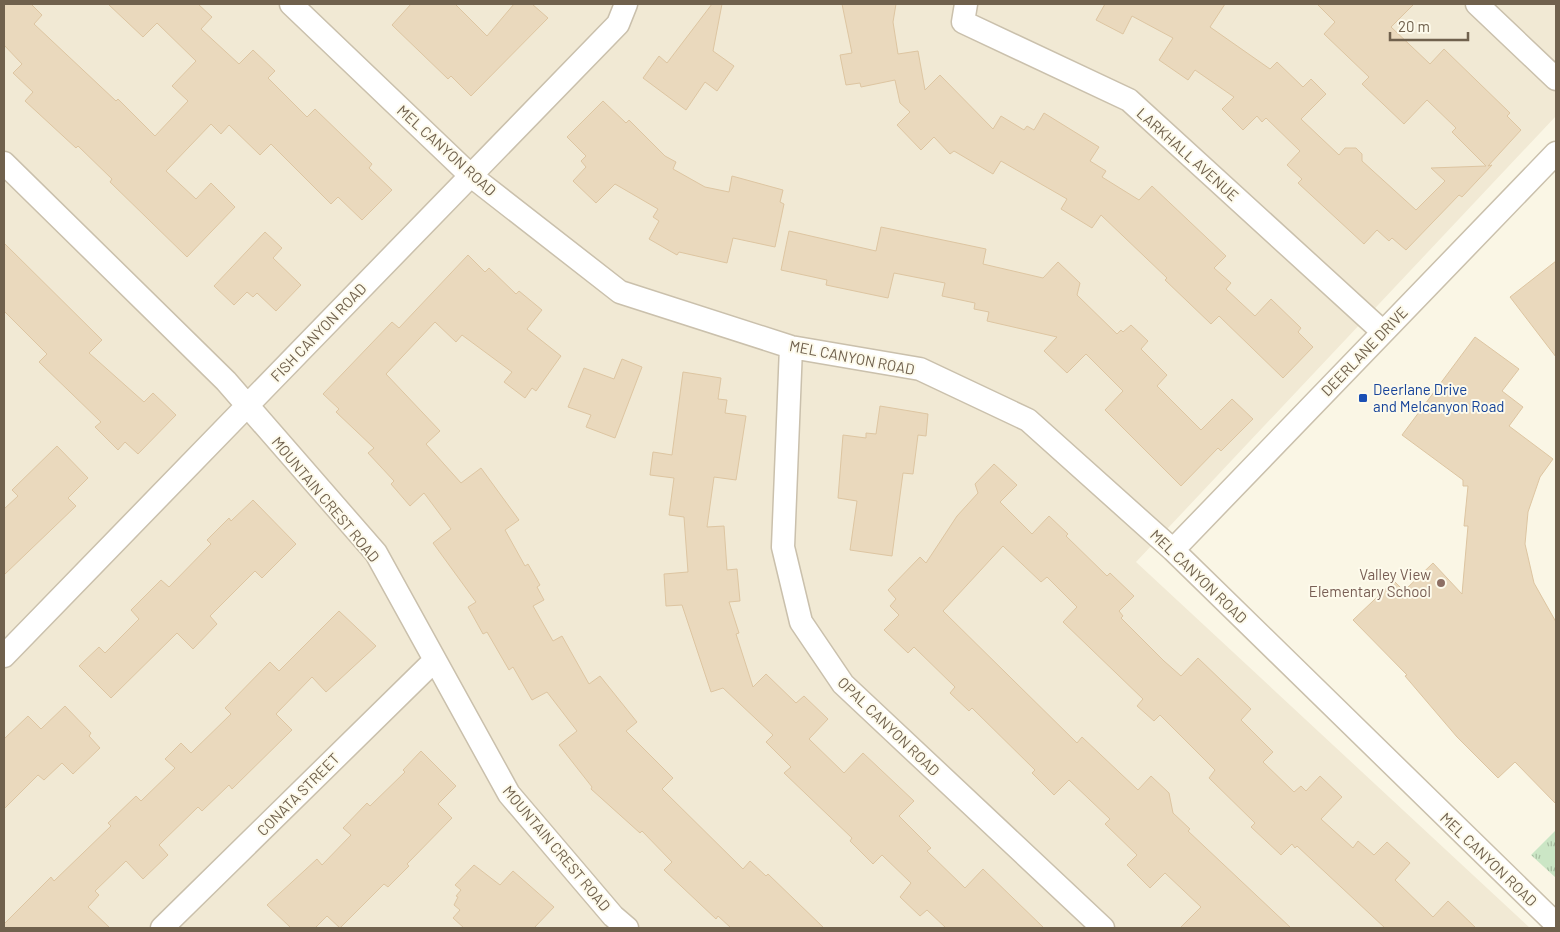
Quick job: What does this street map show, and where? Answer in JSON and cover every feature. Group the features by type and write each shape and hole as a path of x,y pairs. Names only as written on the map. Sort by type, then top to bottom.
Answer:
{"street":[{"name":"MEL CANYON ROAD","path":"291,4 470,175 620,292 791,347 920,369 1028,420 1173,550 1556,924"},
{"name":"FISH CANYON ROAD","path":"4,656 618,24 626,4"},
{"path":"1477,4 1556,79"},
{"name":"LARKHALL AVENUE","path":"964,13 1129,100 1383,332"},
{"name":"DEERLANE DRIVE","path":"1173,550 1556,153"},
{"name":"MOUNTAIN CREST ROAD","path":"4,163 226,381 376,553 509,794 614,924"},
{"name":"OPAL CANYON ROAD","path":"791,347 783,547 801,622 843,684 1103,928"},
{"name":"CONATA STREET","path":"162,928 435,660"}],"shaded area":[{"path":"4,4 1556,4 1556,116 1136,562 1530,928 4,928"}],"green space":[{"path":"1556,830 1556,878 1531,855"}],"building":[{"path":"4,4 31,4 42,15 34,24 116,101 118,99 155,136 188,101 172,86 196,61 157,23 143,37 108,4 198,4 212,17 201,29 239,64 253,50 275,71 268,78 307,117 315,109 372,164 369,168 392,190 362,220 338,197 331,204 271,144 260,155 229,125 221,134 211,124 166,171 196,199 211,183 235,207 187,257 110,182 112,179 78,146 76,148 25,101 33,92 13,73 22,64 4,45"},
{"path":"411,4 455,4 487,36 514,4 532,4 548,18 471,96 451,76 448,79 392,25"},
{"path":"712,4 722,4 713,51 734,66 717,91 705,82 686,110 643,78 659,56 667,63"},
{"path":"842,4 896,4 893,22 898,54 918,51 925,90 940,75 993,129 1001,116 1024,130 1027,126 1034,130 1044,113 1099,147 1090,161 1106,171 1102,177 1139,200 1152,186 1226,256 1214,268 1231,283 1226,289 1255,316 1271,299 1301,328 1298,332 1313,347 1283,378 1219,316 1211,324 1165,280 1167,278 1101,215 1092,228 1061,209 1067,199 1001,161 993,174 954,151 950,154 934,137 921,150 897,125 910,112 900,103 895,80 861,87 860,83 846,85 840,55 852,53"},
{"path":"1105,4 1225,4 1210,27 1270,69 1277,62 1303,87 1311,79 1326,94 1301,119 1339,155 1345,148 1356,148 1362,154 1362,161 1416,210 1445,181 1431,168 1486,166 1452,132 1456,128 1427,100 1404,124 1362,84 1369,77 1324,34 1335,22 1317,4 1414,4 1391,27 1430,64 1444,49 1510,113 1507,116 1521,130 1462,197 1459,195 1406,250 1392,238 1389,241 1377,230 1364,244 1298,183 1302,179 1287,165 1300,151 1266,118 1262,122 1257,116 1243,130 1222,109 1234,97 1195,70 1188,80 1159,60 1173,38 1132,16 1123,34 1096,20"},
{"path":"603,101 626,123 629,120 665,156 676,162 673,169 705,187 729,192 732,176 783,190 780,202 784,204 775,247 733,238 727,263 679,252 677,255 649,239 659,221 653,217 658,209 615,184 596,203 573,181 586,167 581,161 586,156 567,137"},
{"path":"881,227 986,249 983,264 1043,278 1058,262 1080,283 1077,295 1117,334 1121,330 1123,332 1131,325 1148,341 1141,349 1167,375 1157,386 1201,430 1232,399 1253,419 1221,451 1218,448 1181,486 1105,410 1123,391 1086,354 1067,373 1044,351 1057,337 987,321 989,312 974,309 975,303 942,296 945,283 894,273 888,298 826,285 827,280 781,270 789,231 876,251"},
{"path":"265,232 282,248 273,258 301,285 276,311 257,293 253,297 247,292 234,305 214,286"},
{"path":"4,243 102,340 89,353 144,402 153,393 176,415 138,454 125,442 118,450 95,427 101,422 39,362 47,354 4,311"},
{"path":"468,255 485,272 489,268 516,294 519,291 542,310 527,329 561,356 536,391 532,388 525,398 504,382 512,372 462,335 456,342 435,322 386,374 440,431 426,444 461,483 481,468 519,520 505,530 525,566 528,564 540,585 537,587 544,600 533,606 553,641 562,636 589,684 600,676 637,722 626,731 673,778 662,789 743,869 750,861 766,876 768,874 824,928 731,928 718,916 716,919 664,870 672,862 642,831 640,833 591,789 592,787 559,745 577,731 547,692 532,700 513,667 509,670 487,632 483,634 468,607 476,602 433,543 451,529 424,493 410,506 391,484 394,481 368,453 374,448 336,412 339,409 323,394 392,322 399,328"},
{"path":"1556,261 1556,357 1510,297"},
{"path":"1475,337 1519,369 1502,391 1523,407 1509,426 1553,459 1540,477 1528,512 1525,544 1534,583 1556,622 1556,804 1515,762 1498,778 1457,737 1405,676 1407,675 1353,620 1394,581 1404,591 1433,563 1462,594 1468,526 1464,526 1468,486 1463,486 1463,480 1402,435"},
{"path":"622,359 642,367 615,438 586,427 591,415 568,407 584,368 614,379"},
{"path":"683,372 721,378 718,399 727,400 725,413 746,416 736,480 714,477 707,527 724,526 727,570 737,569 740,601 729,602 739,633 736,634 753,687 766,674 796,703 804,696 828,719 809,739 844,773 863,753 914,801 899,816 931,848 927,851 965,888 983,869 1044,928 946,928 927,910 920,916 900,897 911,883 882,855 873,864 850,841 852,838 784,773 791,767 766,742 773,735 723,688 711,692 682,605 666,606 664,574 688,572 684,517 669,515 674,478 650,475 653,452 672,455"},
{"path":"880,406 928,414 926,436 918,435 913,474 903,473 892,556 850,550 857,501 838,498 843,435 866,438 866,433 876,434"},
{"path":"57,446 88,478 68,498 76,506 4,575 4,509 18,496 12,490"},
{"path":"994,464 1017,485 1000,502 1032,534 1049,516 1068,534 1066,536 1107,576 1110,573 1134,596 1119,611 1123,616 1121,618 1164,661 1181,676 1198,658 1251,709 1241,720 1273,752 1263,762 1294,792 1301,786 1306,791 1320,776 1342,797 1321,819 1353,848 1358,841 1374,855 1387,842 1410,863 1395,880 1433,917 1448,901 1476,928 1385,928 1297,846 1295,848 1292,844 1281,855 1251,827 1255,823 1209,778 1215,770 1160,715 1154,721 1137,706 1143,699 1063,622 1077,607 1047,577 1041,582 1003,546 943,611 1077,743 1082,737 1138,790 1151,776 1169,793 1173,813 1190,829 1188,831 1291,928 1180,928 1201,907 1165,873 1150,888 1127,865 1137,855 1105,824 1110,819 1069,780 1054,795 1032,773 1035,770 972,708 969,711 950,693 955,687 914,647 908,653 884,630 899,615 890,606 896,599 888,590 920,557 926,563 957,516 978,493 975,484"},
{"path":"253,500 296,544 262,578 255,571 210,616 217,624 193,649 177,633 111,698 79,666 99,647 105,653 139,619 131,610 161,580 169,587 211,544 207,540 229,518 231,521"},
{"path":"339,611 376,646 326,692 312,677 276,714 292,730 232,789 229,785 202,811 198,807 159,845 168,855 143,879 126,861 95,891 99,895 88,907 110,928 4,928 4,924 51,877 54,881 111,826 108,823 136,796 141,801 175,768 165,759 181,743 191,753 231,714 225,708 270,662 279,671"},
{"path":"65,706 91,733 89,736 100,748 73,774 62,763 44,780 38,775 4,809 4,739 28,716 41,729"},
{"path":"421,751 456,786 438,804 452,818 407,864 409,866 388,887 384,884 340,928 327,916 315,928 291,928 267,905 317,859 322,865 351,835 343,828 367,803 370,806 405,772 403,770"},
{"path":"474,865 500,885 513,871 554,907 534,928 464,928 453,918 460,910 454,905 458,897 456,896 461,890 455,885"}],"place":[{"name":"Deerlane Drive and Melcanyon Road","path":"1363,398"},
{"name":"Valley View Elementary School","path":"1441,583"}]}
